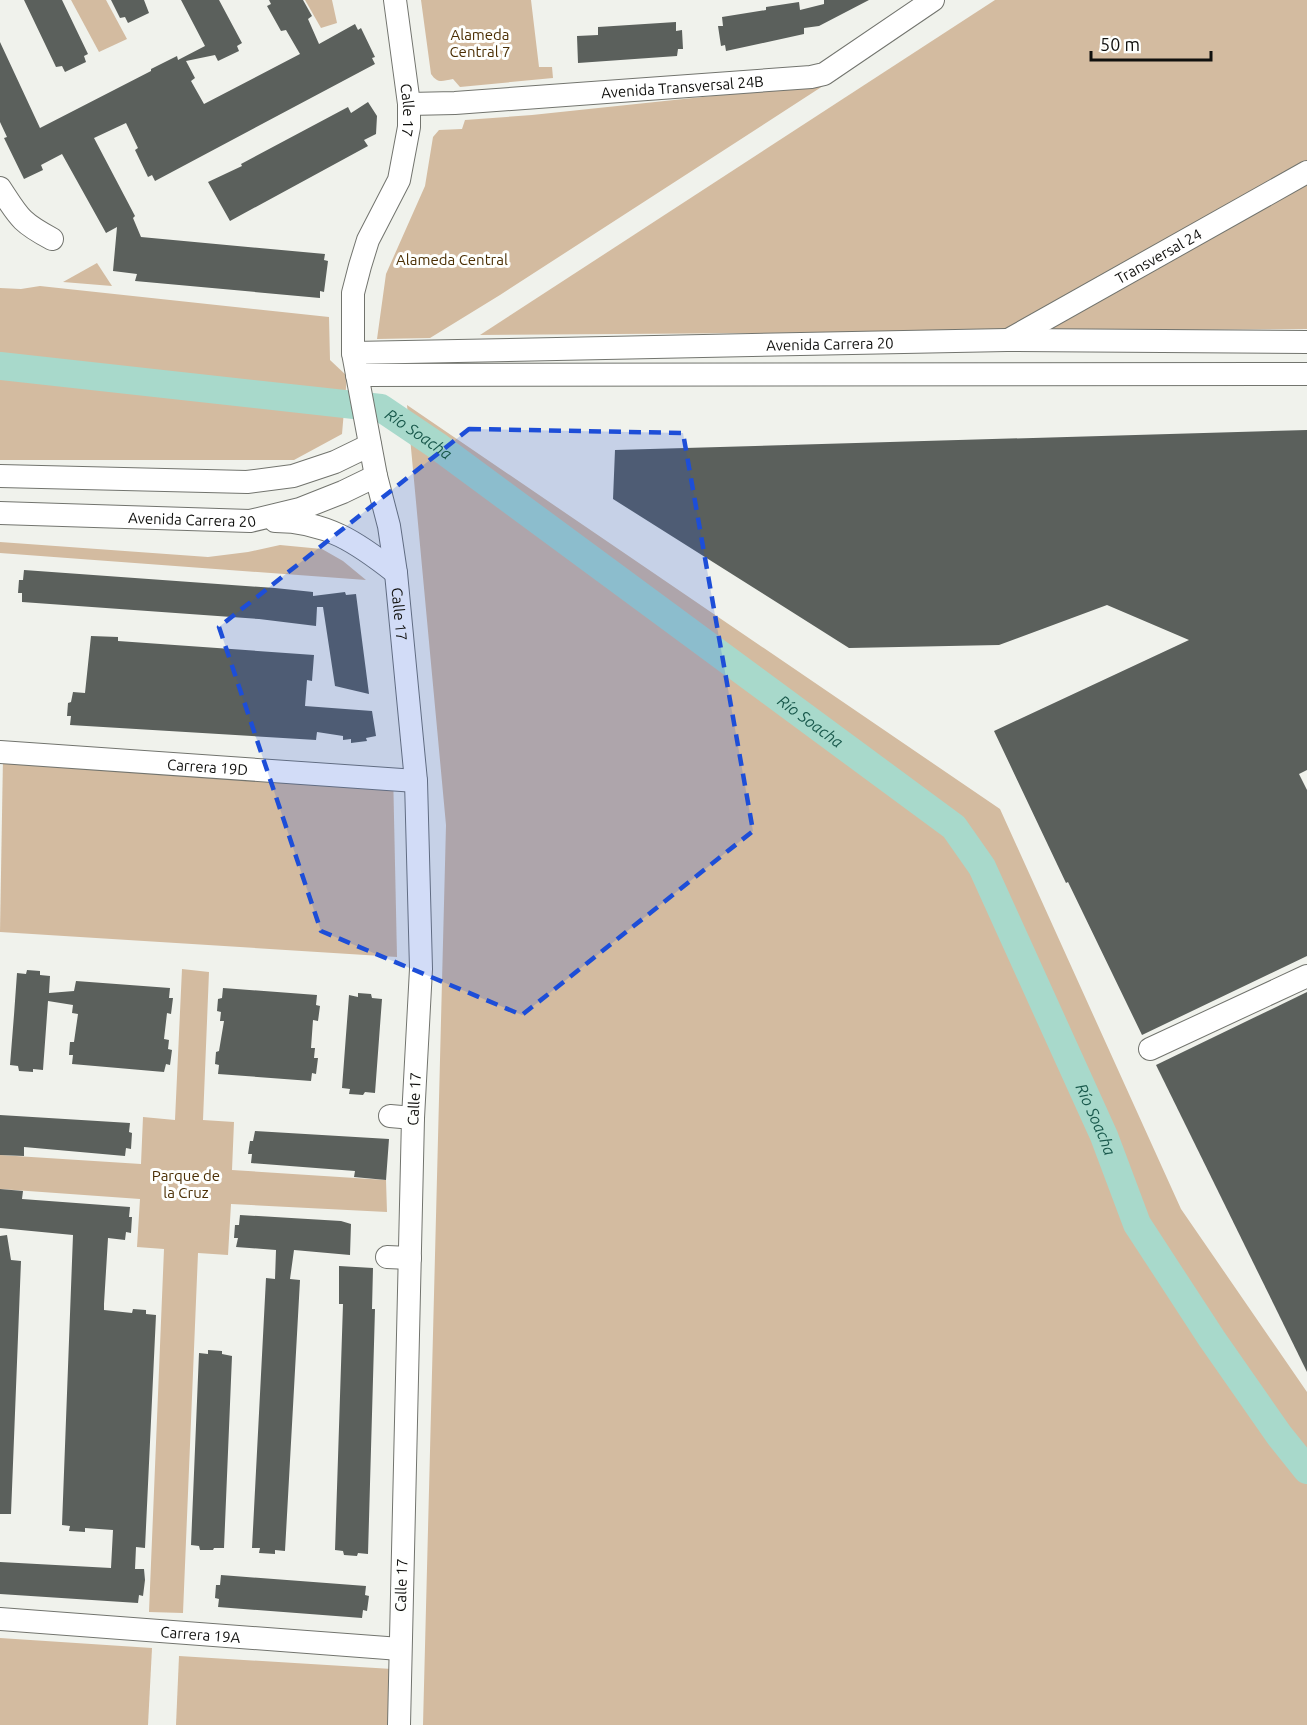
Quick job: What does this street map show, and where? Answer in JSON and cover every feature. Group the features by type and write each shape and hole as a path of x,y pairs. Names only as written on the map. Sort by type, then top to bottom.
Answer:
{"street":[{"name":"Calle 17","path":"395,0 409,104 409,127 399,180 368,240 353,294 357,373 376,476 389,526 396,573 416,781 421,969 413,1118 399,1725"},
{"name":"Avenida Transversal 24B","path":"409,104 455,103 811,77 824,74 933,0"},
{"name":"Transversal 24","path":"1007,340 1307,172"},
{"path":"0,188 20,219 29,227 51,239"},
{"name":"Avenida Carrera 20","path":"357,373 1007,340 1307,342"},
{"name":"Avenida Carrera 20","path":"357,373 1307,374"},
{"path":"0,476 247,482 294,476 335,462 370,445"},
{"name":"Avenida Carrera 20","path":"0,513 250,521 300,509 376,476"},
{"path":"250,521 290,521 329,530 365,548 396,573"},
{"name":"Carrera 19D","path":"0,752 48,745 416,781"},
{"path":"1150,1049 1307,976"},
{"path":"390,1116 413,1118"},
{"path":"387,1257 410,1258"},
{"name":"Carrera 19A","path":"0,1619 400,1649"}],"highlighted area":[{"path":"469,429 683,433 753,831 522,1015 321,931 219,627"}],"green space":[{"path":"71,0 106,0 127,39 99,52"},
{"path":"305,0 332,0 337,23 321,28"},
{"name":"Alameda Central 7","path":"421,0 531,0 539,67 552,67 553,78 460,87 453,79 440,81 436,79 431,74"},
{"path":"995,0 1307,0 1307,329 480,335"},
{"name":"Alameda Central","path":"826,84 430,338 377,339 386,274 425,186 433,137 439,130 462,129 465,120"},
{"path":"97,263 112,286 63,282"},
{"path":"40,286 329,317 330,360 347,376 342,434 294,460 0,460 0,288 21,289"},
{"path":"407,405 1000,809 1181,1209 1307,1392 1307,1725 423,1725 446,825"},
{"path":"0,542 208,557 280,545 322,549 343,561 366,580 0,553"},
{"path":"3,757 393,770 397,957 0,932"},
{"name":"Parque de la Cruz","path":"182,969 209,972 203,1120 234,1122 232,1170 386,1180 387,1212 231,1204 228,1255 198,1253 183,1613 149,1612 164,1249 137,1247 140,1199 0,1189 0,1155 141,1164 143,1117 175,1120"},
{"path":"0,1638 152,1648 148,1725 0,1725"},
{"path":"179,1656 392,1669 388,1725 176,1725"}],"building":[{"path":"24,0 62,0 88,54 84,56 86,62 65,72 62,66 56,67"},
{"path":"111,0 144,0 149,13 128,23 125,17 120,18"},
{"path":"181,0 219,0 242,43 237,46 239,51 218,61 215,55 186,61 195,78 191,81 204,104 300,54 286,30 281,31 267,6 271,4 269,0 303,0 312,16 308,19 319,44 355,24 358,30 361,28 375,57 372,58 375,64 155,181 152,175 148,177 135,150 138,148 126,123 94,138 135,216 133,218 141,237 325,254 324,260 328,261 324,292 320,291 320,298 135,281 137,274 113,271 117,227 106,233 62,154 41,165 43,170 24,179 4,138 7,137 0,122 0,42 40,128 177,56 178,60 205,46"},
{"path":"824,0 869,0 819,26 804,28 804,34 726,51 725,45 721,46 718,26 723,26 722,17 799,2 800,10 824,4"},
{"path":"676,22 676,31 682,30 683,49 678,49 677,56 578,63 577,36 598,35 598,27"},
{"path":"368,102 377,116 376,134 364,140 368,146 230,221 208,182 242,166 241,164 348,107 351,113"},
{"path":"1307,430 1307,770 1299,774 1307,790 1307,956 1142,1035 994,731 1189,640 1107,605 999,645 849,648 613,499 615,450"},
{"path":"24,570 275,588 313,592 313,596 345,592 346,595 356,594 369,694 335,686 323,607 317,607 316,626 259,619 22,602 22,593 18,593 19,580 23,580"},
{"path":"91,636 118,637 118,641 314,655 312,681 307,680 305,706 372,711 376,736 366,738 367,741 351,743 351,739 343,740 343,736 317,732 316,740 70,725 71,716 67,716 68,703 71,702 73,692 85,693"},
{"path":"27,970 40,971 40,975 50,976 49,993 74,991 76,981 170,988 169,998 173,998 171,1014 167,1013 164,1039 169,1040 168,1049 172,1050 170,1065 166,1064 164,1072 72,1064 73,1055 69,1055 70,1042 74,1042 78,1014 72,1013 73,1005 48,1001 43,1070 19,1071 18,1066 10,1065 17,973 26,974"},
{"path":"223,988 317,995 316,1005 320,1006 318,1021 313,1020 311,1048 315,1048 314,1058 318,1058 316,1074 312,1073 311,1081 218,1074 219,1065 215,1064 216,1052 219,1051 224,1021 220,1021 221,1012 217,1011 218,999 222,998"},
{"path":"1307,992 1307,1372 1156,1065"},
{"path":"358,993 371,994 372,998 382,999 375,1093 365,1092 363,1095 349,1094 350,1089 342,1088 349,995 358,997"},
{"path":"0,1115 130,1123 131,1149 126,1148 125,1156 24,1147 24,1156 0,1155"},
{"path":"255,1131 389,1139 386,1180 354,1177 355,1171 251,1163 252,1154 248,1154 250,1141 253,1141"},
{"path":"0,1189 23,1191 22,1199 130,1207 131,1233 126,1232 125,1240 108,1238 104,1310 132,1313 133,1309 146,1310 146,1314 156,1315 145,1548 136,1547 135,1569 144,1569 145,1580 143,1596 139,1595 138,1603 0,1594 0,1562 111,1568 113,1530 85,1528 85,1532 69,1531 70,1526 62,1525 73,1235 0,1228"},
{"path":"240,1215 341,1221 351,1224 350,1255 294,1250 290,1279 300,1280 285,1551 275,1550 275,1554 259,1553 260,1548 252,1548 266,1278 275,1279 276,1250 236,1247 238,1238 234,1238 235,1225 239,1225"},
{"path":"7,1235 11,1260 21,1261 11,1514 0,1514 0,1236"},
{"path":"339,1266 373,1268 372,1309 375,1309 368,1554 358,1553 357,1556 344,1555 343,1551 335,1550 343,1304 339,1304"},
{"path":"208,1350 222,1351 222,1354 232,1356 224,1548 200,1550 199,1546 191,1545 199,1353 208,1354"},
{"path":"221,1575 366,1586 365,1595 369,1596 367,1611 363,1610 362,1618 218,1607 219,1599 215,1598 216,1585 220,1585"}],"waterway":[{"name":"Río Soacha","path":"0,366 381,408 436,445 954,827 982,867 1104,1136 1137,1224 1212,1339 1279,1435 1307,1470"}]}
